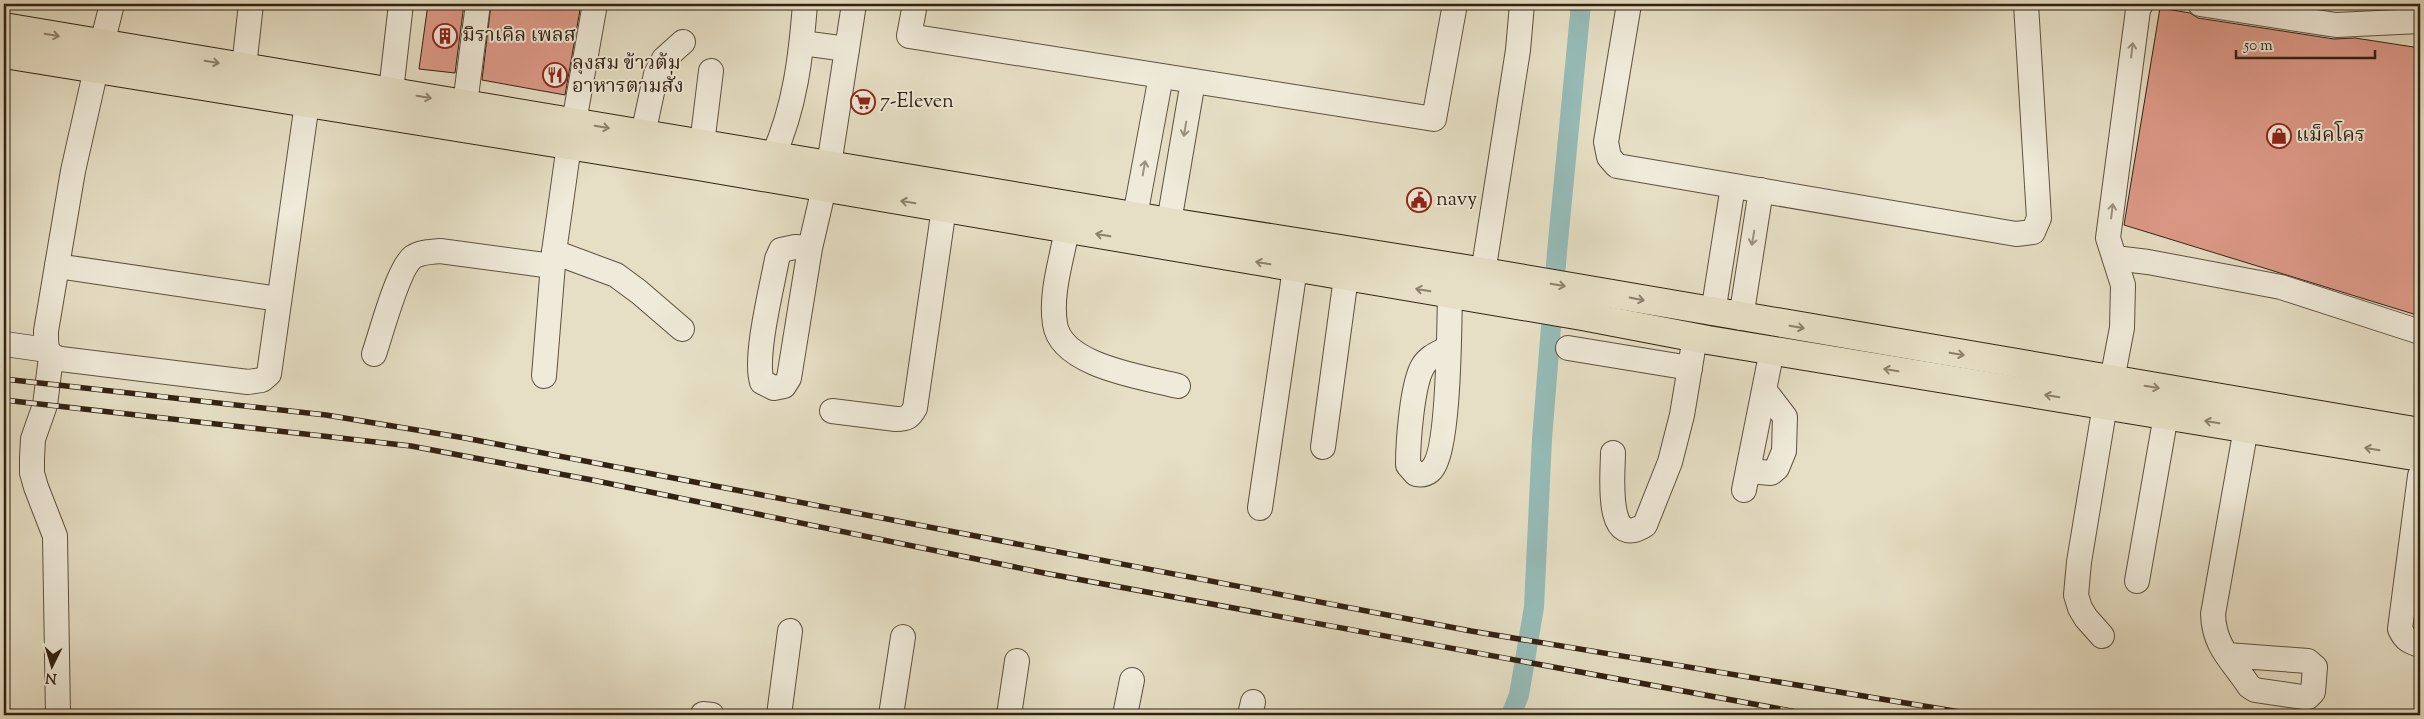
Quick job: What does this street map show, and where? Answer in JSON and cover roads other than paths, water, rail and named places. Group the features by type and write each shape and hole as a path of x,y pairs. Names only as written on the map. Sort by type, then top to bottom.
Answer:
{"main road":[{"path":"4,27 99,56 827,177 1135,216 1483,273 1525,293"},
{"path":"4,54 99,56 244,67 309,90 391,91 465,104 571,134 643,134 773,156 827,177 944,208 1346,277 1450,294 1525,293 1586,303 1713,313 1772,350 2420,432"},
{"path":"1586,303 1701,338 1740,331 2109,392 2166,415 2420,457"},
{"path":"1701,338 1713,313"}],"street":[{"path":"58,715 55,536 36,488 32,472 32,458 34,439 45,405 49,354 46,332 57,266 74,171 112,4"},
{"path":"244,67 251,4"},
{"path":"391,91 401,4"},
{"path":"465,104 478,4"},
{"path":"544,376 553,259 571,134 595,4"},
{"path":"773,156 790,111 802,43 805,4"},
{"path":"810,248 787,248 781,250 777,259 766,318 759,373 762,382 774,388 784,386 789,378 810,248 827,177 854,4"},
{"path":"915,4 909,36 1434,119 1455,4"},
{"path":"1483,273 1518,50 1522,4"},
{"path":"1629,4 1606,142 1609,156 1617,166 2016,234 2033,232 2039,218 2026,4"},
{"path":"2102,636 2086,618 2080,608 2076,595 2079,562 2122,328 2123,285 2108,238 2138,10 2142,4"},
{"path":"2200,4 2336,25 2420,21"},
{"path":"643,134 656,74 664,59 682,42"},
{"path":"802,43 847,49"},
{"path":"702,144 711,71"},
{"path":"1135,216 1161,76"},
{"path":"1169,222 1193,81"},
{"path":"5,344 49,354 248,382 262,380 269,374 309,90"},
{"path":"1713,313 1733,186"},
{"path":"1740,331 1761,190"},
{"path":"832,411 896,419 906,419 911,416 915,408 944,208"},
{"path":"1067,229 1054,302 1055,324 1060,339 1075,353 1104,368 1178,386"},
{"path":"374,354 402,271 413,257 427,252 440,251 553,259 616,276 639,292 682,329"},
{"path":"2115,258 2148,262 2281,287 2420,332"},
{"path":"57,266 279,299"},
{"path":"1260,508 1295,268"},
{"path":"1323,447 1346,277"},
{"path":"1448,348 1450,294"},
{"path":"1613,453 1614,512 1618,522 1628,530 1638,530 1645,525 1670,462 1682,415 1690,368 1701,338"},
{"path":"1568,348 1690,368"},
{"path":"1765,392 1785,417 1784,450 1777,468 1746,481 1772,350"},
{"path":"2136,581 2166,415"},
{"path":"2228,655 2217,642 2213,614 2246,428"},
{"path":"2419,491 2415,565 2400,630 2403,637 2420,644"},
{"path":"779,715 790,630"},
{"path":"890,715 903,637"},
{"path":"1009,715 1017,661"},
{"path":"1125,715 1132,680"}],"waterway":[{"path":"1511,715 1519,695 1534,607 1542,439 1557,252 1581,4"}],"railway":[{"path":"4,379 326,415 465,438 1471,631 1978,715"},
{"path":"4,400 411,446 592,480 1044,573 1813,715"}],"place":[{"name":"มิราเคิล เพลส","path":"445,36"},
{"name":"ลุงสม ข้าวต้ม อาหารตามสั่ง","path":"555,75"},
{"name":"7-Eleven","path":"863,102"},
{"name":"แม็คโคร","path":"2279,136"},
{"name":"navy","path":"1419,200"}]}
